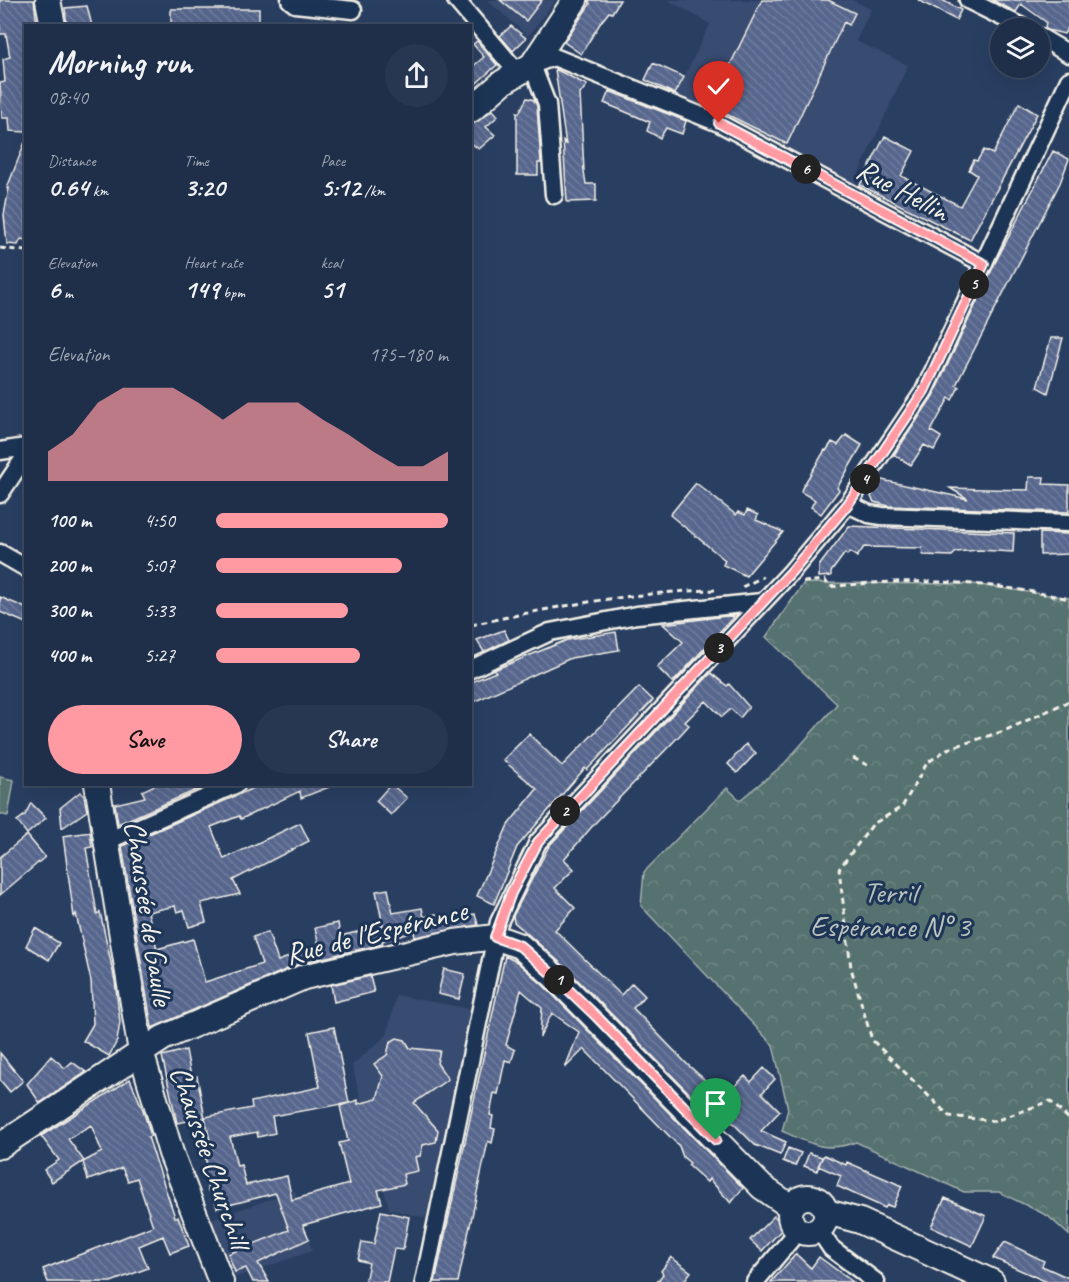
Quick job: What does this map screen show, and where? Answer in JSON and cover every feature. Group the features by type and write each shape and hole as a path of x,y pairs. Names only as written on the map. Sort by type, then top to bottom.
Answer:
{"street":[{"path":"48,0 52,24"},
{"path":"290,0 296,4 353,10"},
{"path":"456,0 525,69 547,104 554,195"},
{"path":"472,109 503,82 525,69 574,0"},
{"path":"968,0 1004,18"},
{"path":"1050,43 1069,54"},
{"name":"Rue Hellin","path":"525,69 554,57 682,106 719,123 984,264"},
{"path":"424,1282 495,937 511,893 538,842 791,572 848,504 924,391 1069,80"},
{"path":"0,451 24,447"},
{"path":"0,494 24,458"},
{"path":"848,504 869,514 882,516 1069,523"},
{"path":"0,553 24,567"},
{"path":"472,669 550,633 637,615 762,602"},
{"name":"Chaussée de Gaulle","path":"97,786 141,1052"},
{"path":"105,842 232,786"},
{"path":"495,937 520,946 554,976 762,1187 791,1207"},
{"name":"Rue de l'Espérance","path":"0,1146 163,1038 304,977 455,942 495,937"},
{"name":"Chaussée Churchill","path":"141,1052 171,1153 220,1282"},
{"path":"754,1282 815,1224 824,1205 813,1197 800,1198 791,1207 790,1220 815,1224 860,1221 992,1282"},
{"path":"815,1224 831,1248 876,1282"}],"path":[{"path":"0,248 24,251"},
{"path":"1069,701 1004,731 947,749 927,763 902,807 873,824 839,869 851,968 872,1040 949,1116 995,1121 1050,1101 1069,1119"},
{"path":"853,758 869,766"}],"shaded area":[{"path":"487,0 556,0 528,36"},
{"path":"668,0 853,0 871,9 856,41 908,65 854,184 676,94 710,24"},
{"path":"396,995 470,1009 426,1218 389,1209 352,1065 387,1035"},
{"path":"295,1191 312,1251 231,1279 211,1219"}],"green space":[{"name":"Terril Espérance N° 3","path":"804,583 973,584 1069,598 1069,1235 1048,1216 999,1192 964,1192 856,1142 836,1147 818,1146 782,1131 788,1109 773,1045 641,906 644,872 727,788 740,800 783,765 837,704 766,637"},
{"path":"0,777 14,780 8,816 0,814"}],"building":[{"path":"0,0 34,0 37,24 24,24 24,132 10,131 9,118 2,118 0,83 5,82 3,59 10,57 6,34 0,34"},
{"path":"500,0 542,0 526,21"},
{"path":"589,0 620,0 612,13 609,12 601,22 581,54 564,42 590,4"},
{"path":"762,0 828,0 855,13 849,25 844,22 787,144 710,106"},
{"path":"918,0 942,0 961,10 956,20"},
{"path":"992,0 1069,0 1069,26 1064,34 1050,30 1050,18 1040,18 1021,4 1016,12"},
{"path":"87,6 92,24 67,24 65,8"},
{"path":"171,9 259,9 259,24 171,24"},
{"path":"511,26 526,38 513,51 500,36"},
{"path":"477,41 497,65 472,87 472,67 484,57 473,44"},
{"path":"653,63 684,77 675,94 645,80"},
{"path":"555,69 587,85 580,94 584,171 586,184 596,184 596,201 567,202 563,140 566,145"},
{"path":"609,91 686,121 682,134 666,128 660,138 647,131 650,122 604,103"},
{"path":"527,98 534,100 537,106 541,163 538,163 538,175 517,175 517,112 519,113"},
{"path":"1019,103 1037,114 970,240 860,185 885,136 914,151 901,176 960,206 977,175 969,170 974,160 977,161 984,150 993,154"},
{"path":"493,110 498,116 486,127 495,135 479,149 472,144 472,124"},
{"path":"24,145 24,240 21,239 18,245 7,244 4,215 9,188 7,188"},
{"path":"1053,151 1069,159 1060,183 956,385 959,387 952,400 949,398 931,431 941,437 934,450 924,445 911,465 894,455 933,396 995,263"},
{"path":"1051,338 1063,338 1048,393 1037,387"},
{"path":"846,435 862,445 837,488 839,490 821,514 811,507 815,500 801,492 802,488 825,450 832,442 838,445"},
{"path":"1029,477 1044,477 1043,484 1069,485 1069,512 889,506 874,502 871,497 878,479 968,499 950,488 1028,490"},
{"path":"696,483 736,515 738,512 745,515 747,510 758,515 756,520 783,532 746,576 723,565 725,560 670,515"},
{"path":"849,526 1014,533 1013,552 978,550 956,552 952,556 923,555 922,548 864,547 857,557 850,552 847,555 845,553 831,572 831,576 819,577 819,566"},
{"path":"1040,533 1069,534 1069,554 1040,555"},
{"path":"0,597 24,607 24,622 0,612"},
{"path":"735,615 672,682 657,667 683,642 663,624"},
{"path":"504,630 509,640 484,652 477,640"},
{"path":"616,632 619,650 571,658 472,703 472,682 496,672 494,670 567,640"},
{"path":"711,673 727,686 729,684 749,707 740,718 731,709 722,717 706,701 685,722 689,725 681,734 596,822 564,859 574,869 555,888 575,908 555,930 621,995 632,983 645,996 633,1008 687,1064 724,1097 745,1076 751,1082 764,1068 775,1079 762,1093 780,1111 761,1131 786,1142 780,1155 755,1145 710,1100 703,1107 564,966 514,922 513,916 549,846"},
{"path":"639,687 653,700 587,770 585,768 517,847 494,904 477,896 508,825 537,789 503,760 529,734 562,766"},
{"path":"746,744 756,753 737,773 728,764"},
{"path":"153,786 205,786 118,824 115,804 145,797 142,791"},
{"path":"258,786 331,786 301,798 300,791 241,819 239,816 211,827 224,859 300,823 309,841 233,880 240,894 201,903 206,922 189,927 184,910 177,912 175,906 148,912 157,949 193,939 205,982 262,964 253,937 268,932 278,961 319,946 315,928 338,923 340,936 383,926 376,891 388,889 393,913 422,908 424,917 436,914 437,919 475,914 478,925 415,937 414,932 382,941 383,944 301,963 152,1028 122,846"},
{"path":"389,786 393,786 407,798 391,815 376,801"},
{"path":"80,792 84,796 87,811 62,828 60,808"},
{"path":"31,803 46,818 27,834 17,821 25,815"},
{"path":"90,832 92,847 86,848 97,914 100,912 115,981 120,1022 117,1041 109,1056 83,1041 93,1024 91,981 76,914 74,917 63,836"},
{"path":"27,835 45,857 0,895 0,857"},
{"path":"35,928 59,943 49,960 26,946"},
{"path":"505,956 517,962 544,986 743,1188 731,1203 709,1179 707,1182 688,1165 690,1163 683,1157 679,1146 584,1049 565,1068 579,1032 552,1013 540,1037 542,1008 521,990 506,1045 515,1050 511,1062 505,1060 498,1094 494,1093 490,1115 493,1116 491,1128 495,1129 492,1143 488,1141 458,1282 435,1282"},
{"path":"444,969 465,974 459,999 438,994"},
{"path":"370,976 374,992 334,1002 331,985"},
{"path":"334,1027 349,1103 358,1100 358,1104 377,1099 383,1076 374,1064 387,1055 390,1042 397,1038 405,1040 410,1048 440,1051 437,1063 448,1079 414,1103 438,1130 436,1142 423,1145 420,1156 415,1157 418,1171 403,1174 405,1184 378,1190 382,1203 303,1225 309,1239 258,1263 269,1282 253,1282 246,1268 235,1272 228,1254 289,1230 276,1193 217,1208 213,1191 208,1191 204,1170 208,1169 204,1153 212,1151 205,1117 252,1108 251,1102 320,1087 309,1032","holes":["349,1103 340,1106 348,1141 339,1143 349,1184 292,1200 287,1176 246,1185 241,1165 237,1166 230,1137 257,1132 258,1137 275,1133 272,1116"]},
{"path":"186,1050 191,1077 197,1076 205,1118 177,1123 162,1056"},
{"path":"0,1053 23,1081 10,1092 0,1080"},
{"path":"51,1056 65,1068 72,1062 86,1072 40,1103 27,1084"},
{"path":"130,1079 143,1110 151,1136 148,1137 175,1217 178,1217 189,1246 170,1253 163,1236 139,1246 148,1268 111,1282 48,1282 43,1269 153,1226 137,1178 128,1181 122,1168 88,1180 83,1162 102,1152 91,1125 68,1139 84,1161 52,1182 44,1170 59,1160 41,1136"},
{"path":"788,1148 801,1153 795,1166 783,1161"},
{"path":"809,1153 822,1157 817,1171 804,1166"},
{"path":"824,1155 846,1165 847,1162 902,1186 893,1207 887,1205 885,1208 837,1186 841,1176 818,1166"},
{"path":"945,1198 986,1216 972,1246 931,1227"},
{"path":"381,1211 409,1217 403,1250 394,1249 387,1282 365,1282 369,1263 358,1260 362,1242 374,1244"},
{"path":"774,1216 785,1226 762,1251 750,1240"},
{"path":"1005,1242 1044,1261 1042,1266 1069,1278 1069,1282 1047,1282 993,1258"},
{"path":"796,1254 811,1268 819,1257 853,1282 771,1282"},
{"path":"671,1257 691,1272 683,1282 657,1282 663,1274 661,1271"}],"route":[{"path":"716,1140 616,1036 554,976 520,946 495,937 499,922 511,893 538,842 791,572 848,504 924,391 984,264 719,123"}]}
